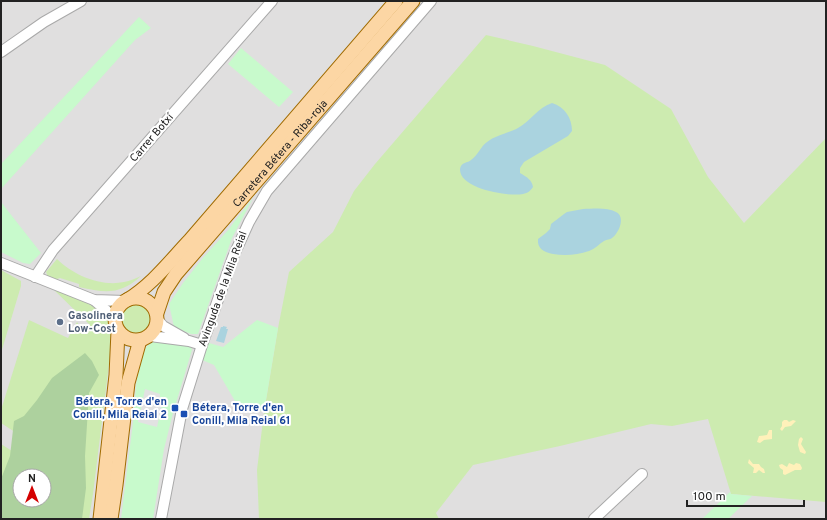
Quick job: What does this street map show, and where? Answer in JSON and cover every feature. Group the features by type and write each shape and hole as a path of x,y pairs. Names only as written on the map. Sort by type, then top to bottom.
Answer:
{"main road":[{"name":"Carretera Bétera - Riba-roja","path":"126,301 138,293 154,278 190,240 396,1"},
{"name":"Carretera Bétera - Riba-roja","path":"157,316 164,292 176,274 413,1"},
{"path":"100,519 116,375 118,331 115,318 120,306 126,301 134,298 148,302 153,306 157,316 154,331 145,338 128,383 111,519"},
{"path":"118,331 128,339 145,338"}],"street":[{"path":"1,52 44,22 81,1"},
{"name":"Carrer Botxí","path":"35,277 53,250 272,1"},
{"name":"Avinguda de la Mila Reial","path":"161,519 182,409 202,345 233,257 249,222 267,192 431,1"},
{"path":"1,263 94,300 115,318"},
{"path":"94,300 126,301"},
{"path":"157,316 163,326 189,341 202,345"},
{"path":"145,338 189,341"},
{"path":"594,519 642,474"}],"shaded area":[{"path":"1,1 826,1 826,519 1,519"},
{"path":"145,389 160,394 160,398 163,401 157,427 138,422"}],"green space":[{"path":"139,17 151,28 135,40 1,189 1,164"},
{"path":"486,35 605,65 671,109 708,177 744,223 826,138 826,502 731,494 708,419 672,426 651,424 473,465 436,513 439,519 259,519 257,470 264,412 289,272 333,232 354,191 375,164"},
{"path":"241,48 293,92 279,107 228,64"},
{"path":"253,198 232,238 198,334 191,334 174,327 169,304 202,259 229,229"},
{"path":"1,202 41,253 30,264 23,263 1,252"},
{"path":"57,259 79,275 106,283 126,282 141,276 126,287 112,291 79,287 79,284 60,278 54,280 48,277 46,272"},
{"path":"1,270 21,281 21,286 1,353"},
{"path":"52,288 89,303 107,316 112,340 89,519 1,519 1,444 37,467 47,453 1,423 1,410 29,320 68,338 77,322 79,325 86,327 90,325"},
{"path":"136,304 147,308 151,319 147,330 136,334 125,330 121,319 125,308"},
{"path":"257,320 278,328 264,412 235,401 214,365 202,360 209,343 223,347"},
{"path":"164,339 191,347 192,350 164,449 153,519 121,519 139,368 143,353 147,346 155,340"},
{"path":"85,353 92,361 99,375 89,393 85,456 86,488 82,519 1,519 1,479 10,456 14,421 24,416 52,378"},
{"path":"730,492 731,494 752,496 728,519 702,519"}],"sand":[{"path":"784,420 789,422 793,420 796,421 791,426 785,427 782,431 780,429"},
{"path":"769,430 772,430 772,439 764,440 760,443 757,442 759,436 767,435"},
{"path":"801,437 803,439 801,444 806,452 805,454 800,452 798,445"},
{"path":"749,459 753,464 759,464 764,469 765,473 759,470 756,473 753,473 754,468 748,463"},
{"path":"789,463 794,465 796,463 800,464 802,468 801,470 795,470 785,475 783,474 783,470 779,465 782,464 787,467"}],"water":[{"path":"552,103 561,107 567,114 571,122 572,131 568,136 524,162 520,168 520,173 532,182 533,187 529,192 516,195 497,193 467,182 462,176 460,169 462,165 470,161 485,144 494,138 518,128 542,108"},
{"path":"583,209 612,210 619,214 621,221 615,236 589,251 580,253 566,255 553,254 540,248 538,239 550,229 551,224 567,212"},
{"path":"221,327 227,327 226,329 228,329 224,343 216,341"}],"place":[{"name":"Gasolinera Low-Cost","path":"60,322"},
{"name":"Bétera, Torre d'en Conill, Mila Reial 2","path":"175,408"},
{"name":"Bétera, Torre d'en Conill, Mila Reial 61","path":"184,414"}]}
